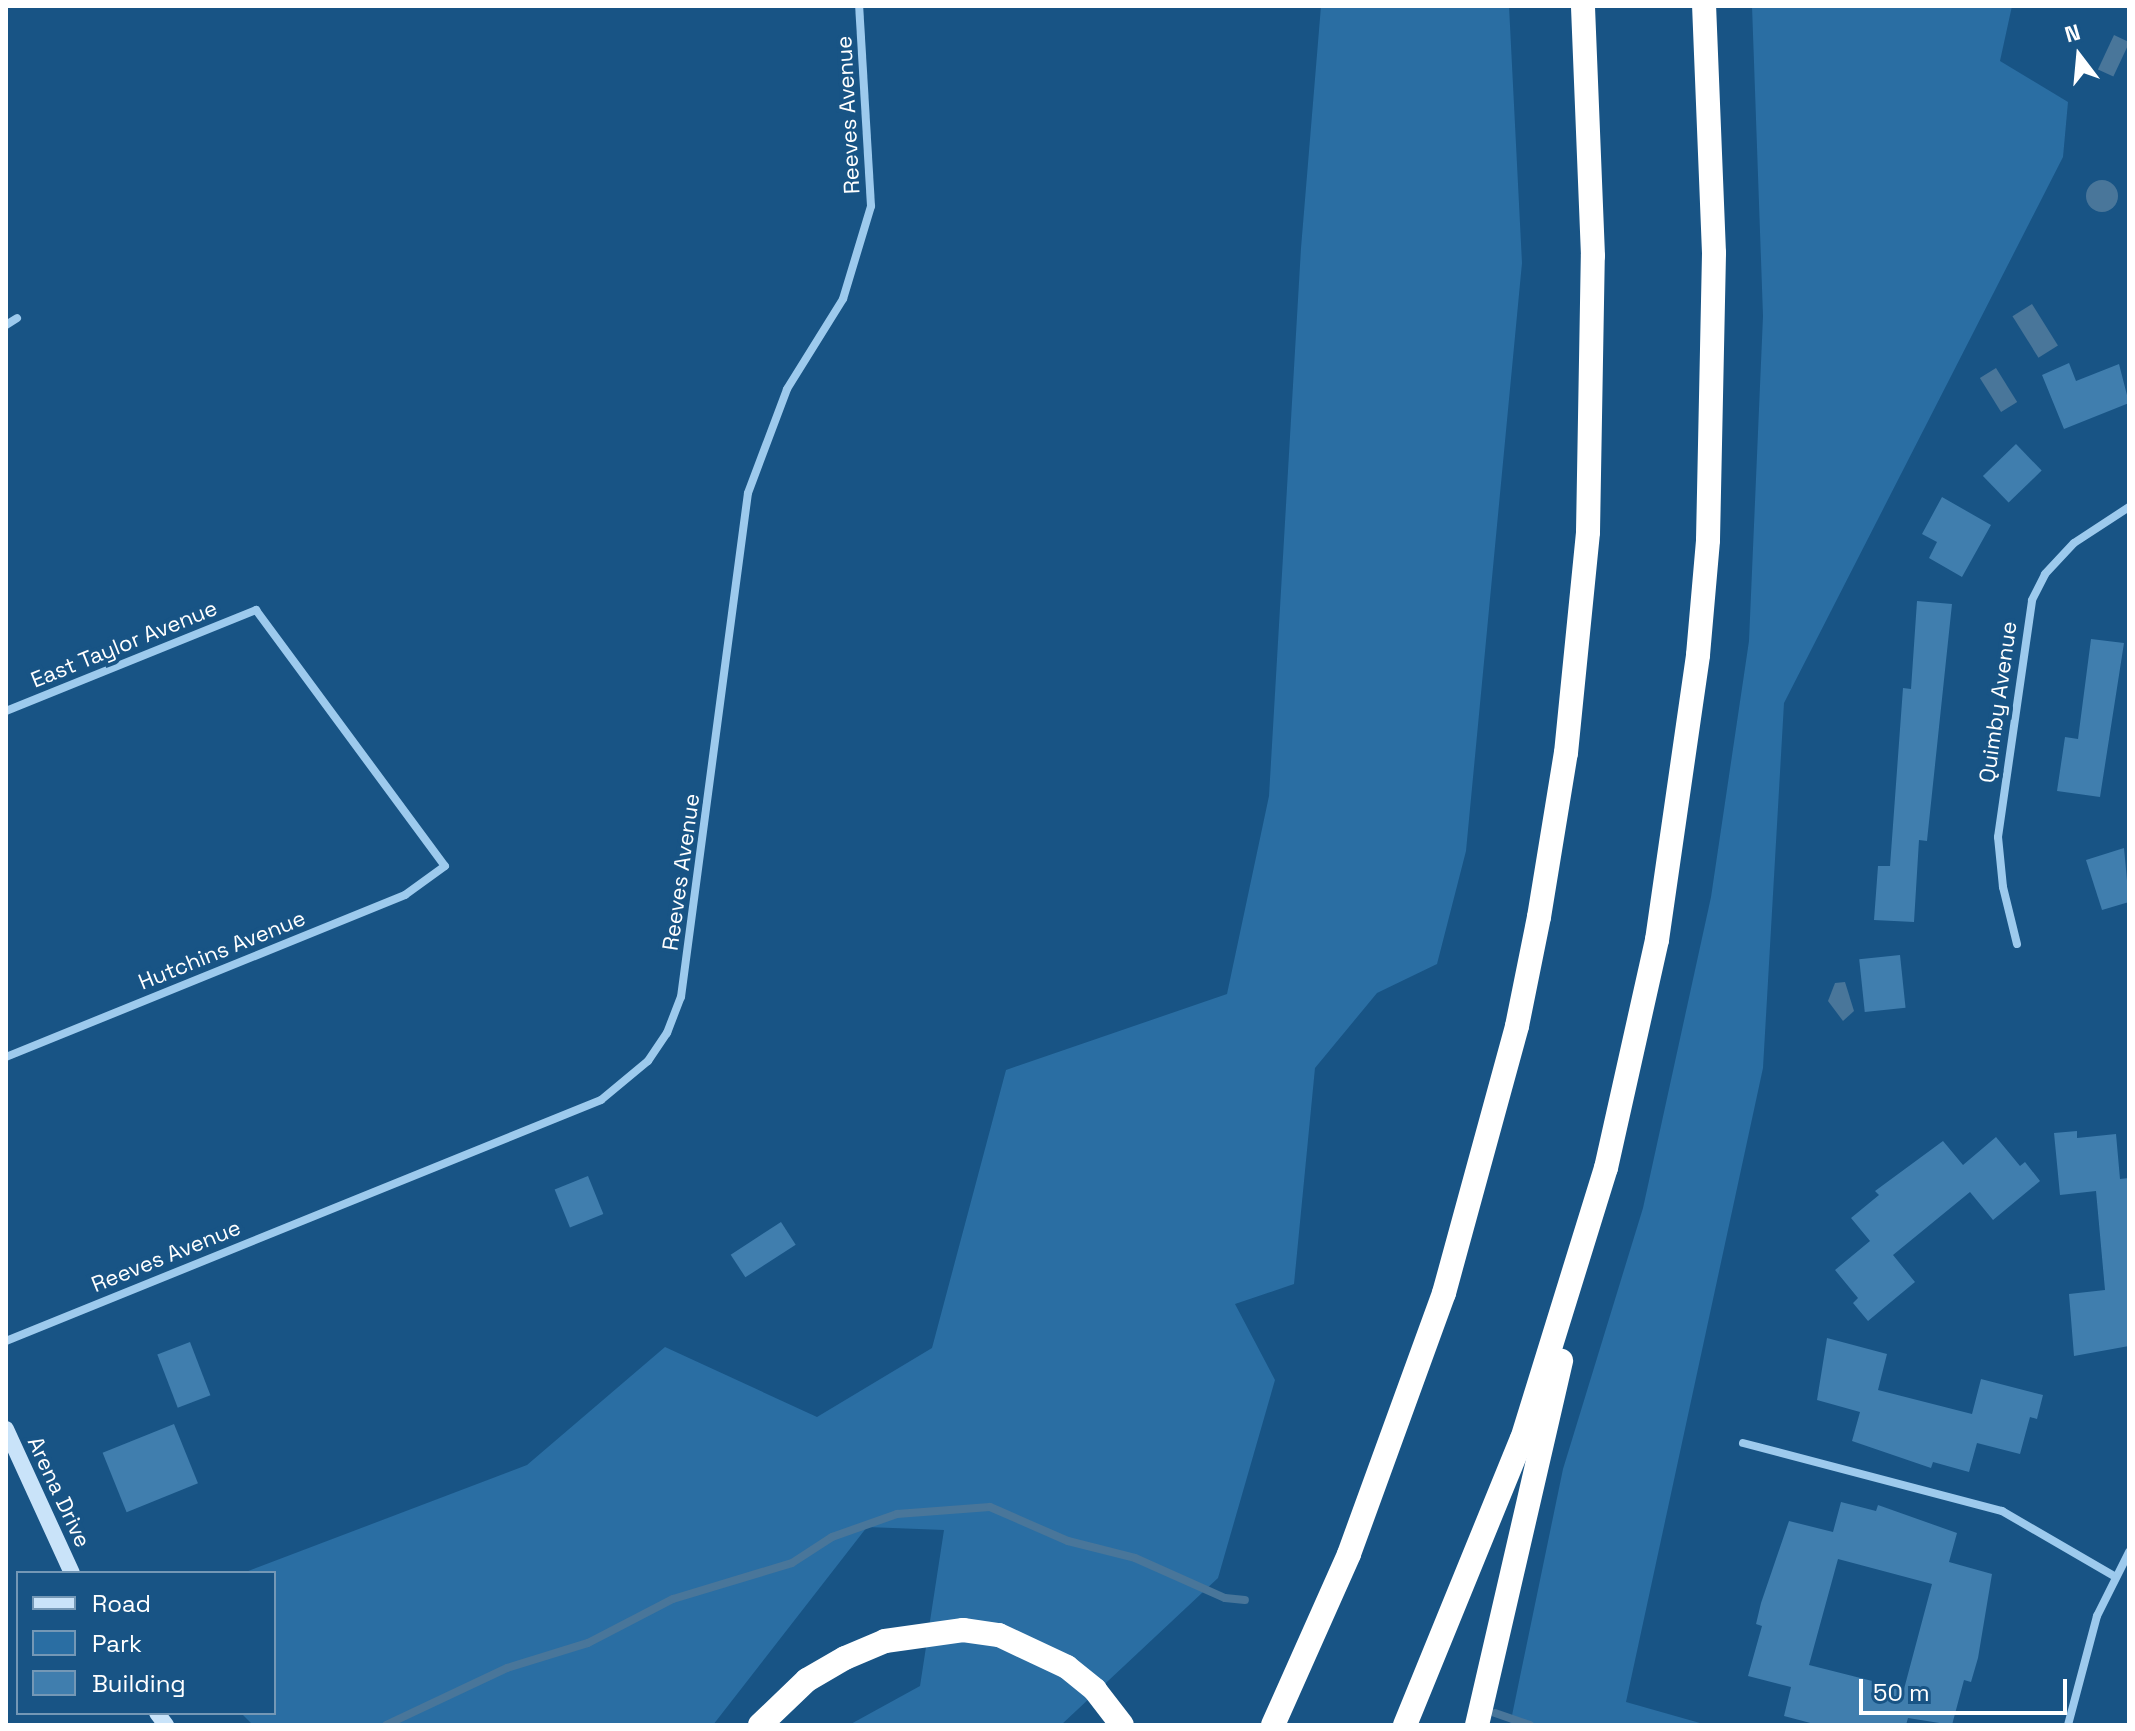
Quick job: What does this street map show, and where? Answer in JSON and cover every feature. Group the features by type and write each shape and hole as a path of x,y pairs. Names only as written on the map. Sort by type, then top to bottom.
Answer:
{"highway":[{"path":"1273,1725 1349,1554 1444,1293 1517,1026 1539,917 1579,643 1593,422 1593,256 1583,6"},
{"path":"1477,1725 1657,940 1700,641 1713,426 1714,253 1704,6"},
{"path":"1405,1725 1522,1439 1606,1168"},
{"path":"760,1725 807,1680 845,1658 885,1641 963,1630 1036,1649 1067,1667 1095,1690 1122,1725"}],"main road":[{"name":"Arena Drive","path":"6,1429 71,1571"}],"street":[{"name":"Reeves Avenue","path":"6,1341 601,1100 648,1061 667,1033 681,997 748,493 787,389 843,299 871,206 859,6"},
{"path":"6,325 17,318"},
{"name":"Quimby Avenue","path":"2017,944 2003,887 1998,837 2032,600 2045,574 2074,543 2129,507"},
{"name":"East Taylor Avenue","path":"6,711 256,610 445,866"},
{"name":"Hutchins Avenue","path":"6,1057 405,895 445,866"},
{"path":"1743,1443 2002,1511 2114,1576"},
{"path":"2068,1725 2097,1616 2114,1576 2129,1552"}],"green space":[{"path":"1321,6 1509,6 1522,263 1466,851 1437,964 1377,993 1315,1068 1294,1284 1235,1304 1275,1380 1218,1578 1061,1725 849,1725 920,1686 944,1530 867,1527 713,1725 253,1725 243,1715 276,1715 276,1571 248,1571 527,1465 665,1347 817,1417 932,1348 1006,1070 1227,994 1269,796 1301,248"},
{"path":"1752,6 2012,6 2000,61 2068,102 2063,157 1784,703 1763,1068 1626,1702 1707,1725 1510,1725 1563,1469 1643,1208 1711,897 1749,641 1763,316"}],"shaded area":[{"path":"2114,35 2129,43 2113,77 2098,69"},
{"path":"2102,180 2113,185 2118,196 2113,207 2102,212 2091,207 2086,196 2091,185"},
{"path":"2032,304 2058,346 2038,358 2012,316"},
{"path":"1996,368 2017,402 2001,412 1980,378"},
{"path":"1845,982 1854,1011 1843,1021 1828,1001 1835,983"}],"building":[{"path":"2069,363 2076,381 2119,364 2129,403 2064,429 2042,375"},
{"path":"2016,444 2042,471 2009,503 1983,476"},
{"path":"1942,497 1991,525 1962,577 1929,558 1937,542 1922,534"},
{"path":"1917,601 1952,604 1927,841 1919,840 1914,922 1874,920 1878,866 1890,866 1903,688 1911,689"},
{"path":"2091,639 2124,643 2100,797 2057,791 2065,737 2078,739"},
{"path":"2124,848 2129,902 2102,910 2086,860"},
{"path":"1900,955 1906,1008 1865,1012 1859,959"},
{"path":"2077,1131 2077,1138 2116,1134 2120,1179 2129,1178 2129,1346 2074,1356 2069,1294 2105,1290 2096,1191 2060,1195 2054,1133"},
{"path":"1996,1137 2020,1166 2025,1162 2040,1181 1993,1220 1970,1192 1893,1255 1915,1282 1868,1321 1853,1303 1858,1298 1835,1270 1870,1241 1851,1218 1879,1195 1875,1191 1943,1141 1963,1165"},
{"path":"588,1176 603,1214 570,1228 555,1189"},
{"path":"781,1222 796,1245 745,1277 731,1255"},
{"path":"1827,1338 1887,1354 1878,1390 1972,1414 1981,1379 2043,1395 2037,1419 2030,1417 2020,1454 1977,1443 1969,1472 1933,1462 1931,1468 1852,1441 1860,1412 1817,1400"},
{"path":"190,1342 210,1395 178,1408 157,1355"},
{"path":"174,1424 198,1483 127,1512 103,1453"},
{"path":"1841,1502 1876,1511 1878,1505 1957,1533 1949,1562 1992,1574 1978,1658 1971,1682 1964,1680 1952,1725 1908,1718 1906,1725 1818,1725 1784,1716 1791,1687 1748,1676 1762,1626 1756,1624 1761,1603 1789,1521 1833,1532","holes":["1838,1559 1932,1584 1904,1689 1809,1665"]}],"waterway":[{"path":"386,1725 507,1668 588,1643 673,1599 792,1563 832,1537 897,1514 990,1507 1068,1541 1135,1558 1225,1598 1245,1600"},
{"path":"1495,1713 1530,1725"}]}
